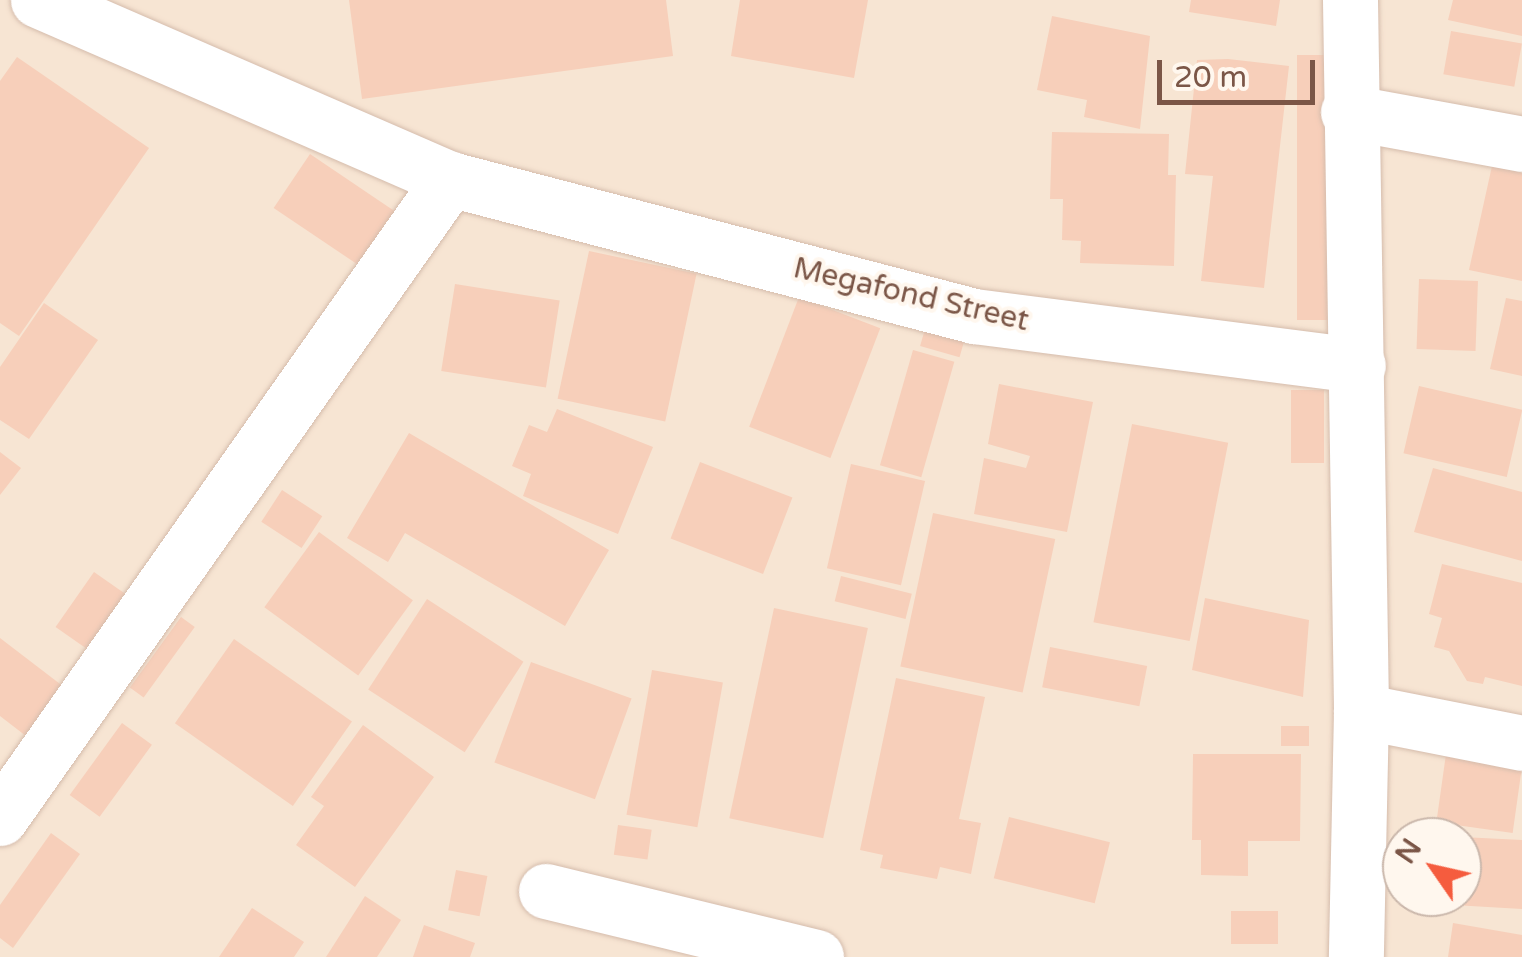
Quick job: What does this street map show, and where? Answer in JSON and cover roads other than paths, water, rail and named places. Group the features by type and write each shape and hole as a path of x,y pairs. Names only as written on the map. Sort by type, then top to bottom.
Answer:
{"street":[{"path":"1350,0 1348,112 1358,365 1361,711 1356,957"},
{"name":"Megafond Street","path":"68,4 450,179 974,316 1358,365"},
{"path":"1348,112 1522,144"},
{"path":"0,818 450,179"},
{"path":"1361,711 1522,744"},
{"path":"546,891 816,957"}]}
